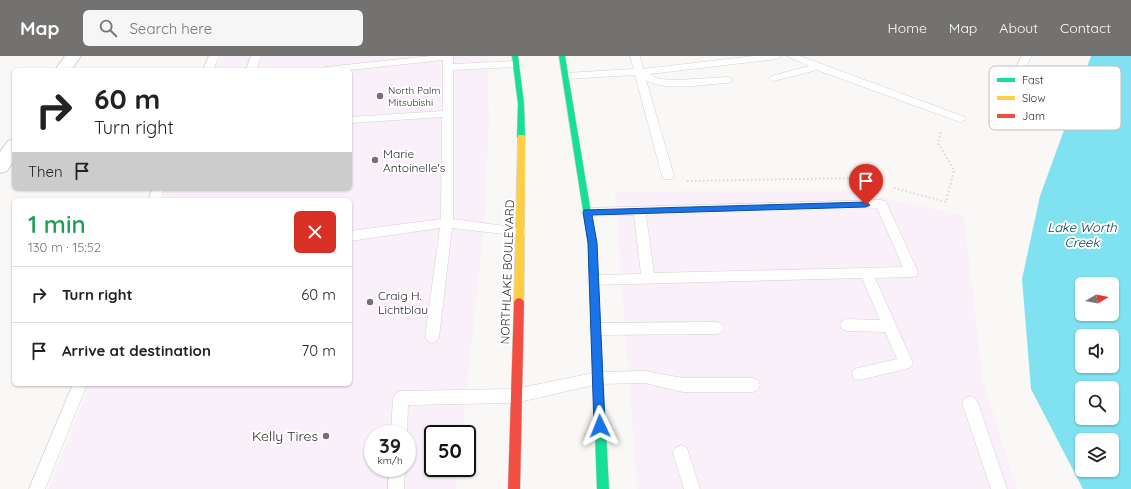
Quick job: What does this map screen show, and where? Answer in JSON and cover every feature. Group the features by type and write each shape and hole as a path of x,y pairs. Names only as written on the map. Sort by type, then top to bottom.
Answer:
{"main road":[{"path":"562,56 592,243 603,489"},
{"name":"NORTHLAKE BOULEVARD","path":"514,489 520,232 521,104 515,60"}],"street":[{"path":"64,68 72,56"},
{"path":"0,167 12,149"}],"lane":[{"path":"209,68 214,56"},
{"path":"252,68 256,56"},
{"path":"634,56 640,72 668,176"},
{"path":"566,76 640,72 777,56"},
{"path":"792,56 818,67 961,118"},
{"path":"1022,65 1027,56"},
{"path":"350,68 448,60 515,60"},
{"path":"432,337 447,223 448,60"},
{"path":"774,78 818,67"},
{"path":"640,72 656,82 677,83 728,80"},
{"path":"352,120 448,114"},
{"path":"587,212 881,204 912,272 594,280"},
{"path":"640,210 648,279"},
{"path":"352,236 447,223 520,232"},
{"path":"859,374 906,362 866,273"},
{"path":"847,325 890,326"},
{"path":"596,329 717,328"},
{"path":"400,425 401,398 515,396 598,378 645,377 683,385 753,385"},
{"path":"37,489 79,386"},
{"path":"970,404 999,489"},
{"path":"681,453 692,489"},
{"path":"396,489 397,477"}],"path":[{"path":"888,187 946,202 954,170 938,143 944,112"},
{"path":"686,181 852,178 881,185"}],"shaded area":[{"path":"221,56 488,56 489,121 484,227 463,425 424,425 424,477 458,477 456,489 48,489 89,386 352,386 352,198 165,198 167,190 352,190 352,68 217,68"},
{"path":"854,191 964,216 983,381 1017,489 637,489 615,192"}],"water":[{"name":"Lake Worth Creek","path":"1091,56 1131,56 1131,489 1083,489 1077,477 1119,477 1119,433 1075,433 1075,474 1031,389 1022,279 1040,196 1064,130 1121,130 1121,66 1087,66"}],"traffic: fast":[{"path":"515,56 521,104 521,137"},
{"path":"562,56 592,243 603,489"}],"traffic: slow":[{"path":"519,302 521,137"}],"traffic: jam":[{"path":"514,489 519,302"}],"place":[{"name":"North Palm Mitsubishi","path":"380,96"},
{"name":"Marie Antoinelle's","path":"375,160"},
{"name":"Craig H. Lichtblau","path":"370,302"},
{"name":"Kelly Tires","path":"326,436"}],"route":[{"path":"600,426 592,243 587,212 866,205"}]}
